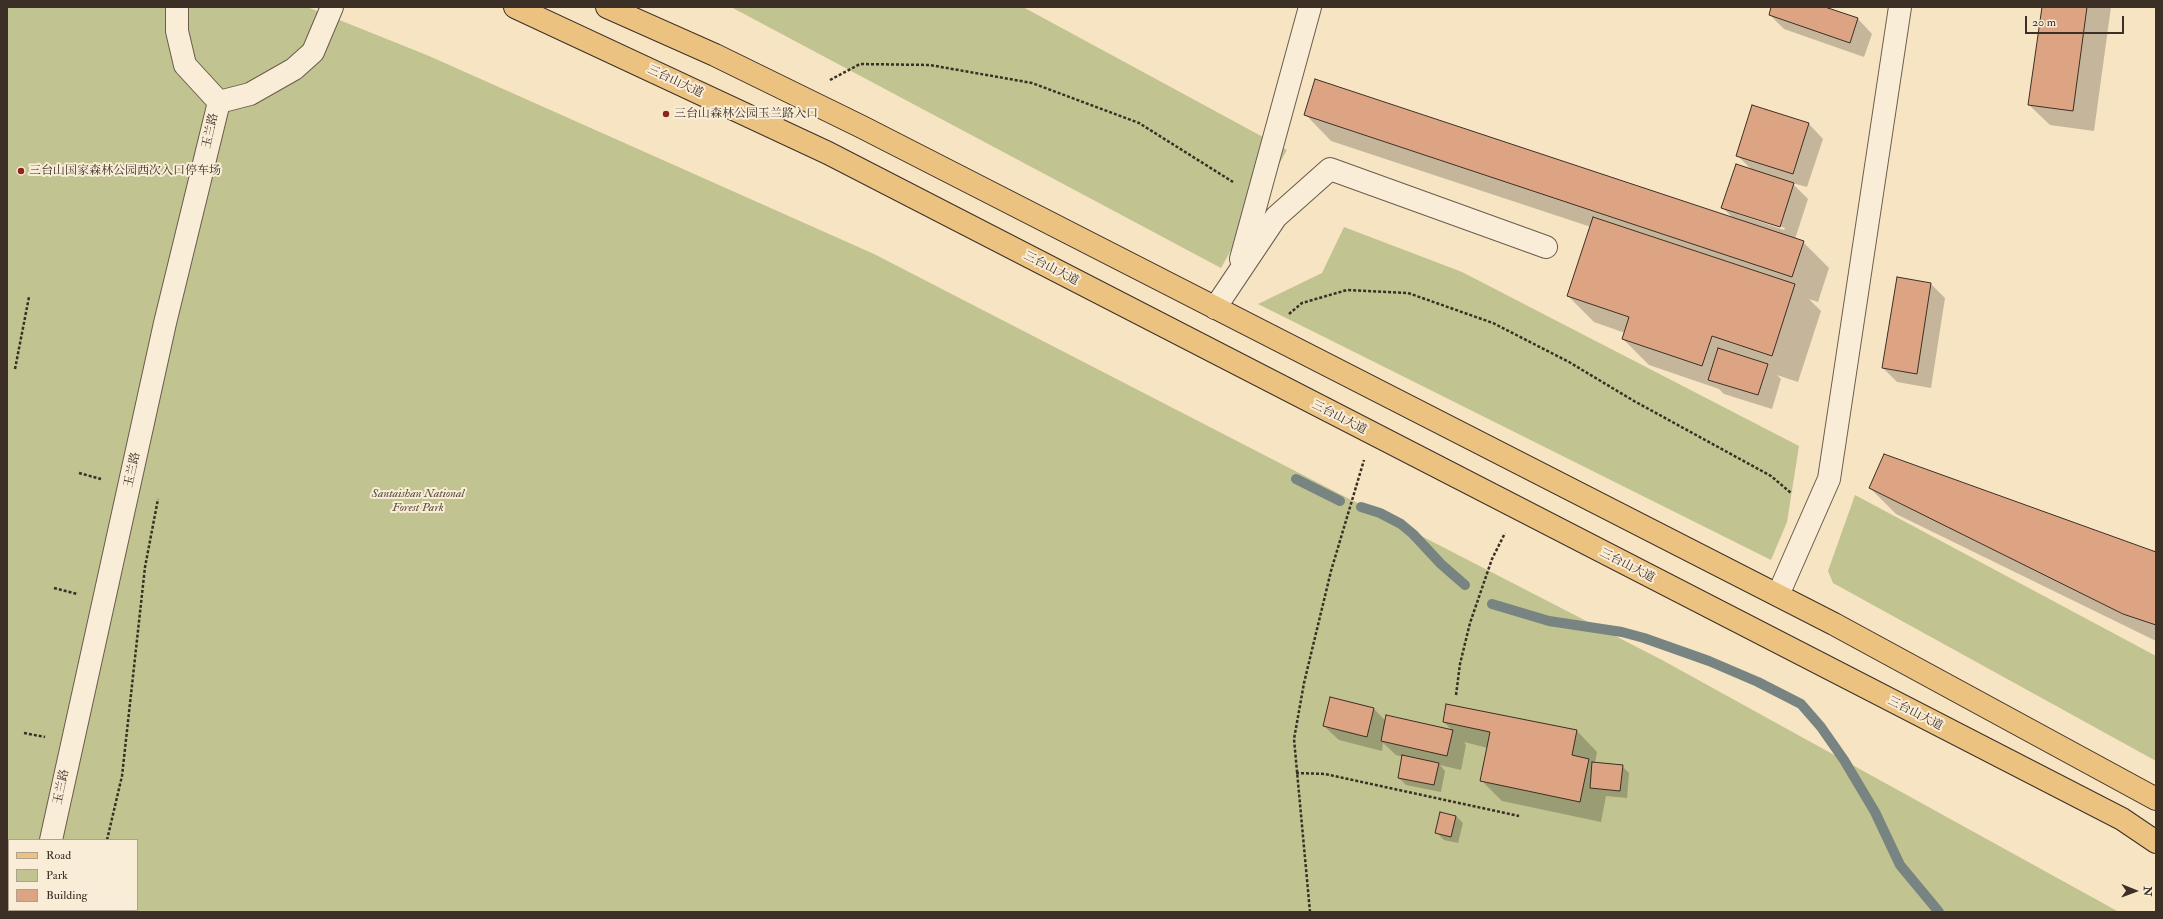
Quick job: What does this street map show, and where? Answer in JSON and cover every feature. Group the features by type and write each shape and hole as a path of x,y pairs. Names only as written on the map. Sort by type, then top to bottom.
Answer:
{"main road":[{"name":"三台山大道","path":"514,7 828,153 1372,435 2122,819 2156,842"},
{"path":"607,7 715,55 800,97 1778,595 2156,799"}],"street":[{"name":"玉兰路","path":"177,7 177,31 185,65 218,102"},
{"name":"玉兰路","path":"218,102 250,94 294,69 313,52 332,7"},
{"path":"1236,278 1310,7"},
{"path":"1778,595 1829,479 1900,7"},
{"name":"玉兰路","path":"51,839 165,323 218,102"},
{"path":"1216,308 1276,217 1330,168 1546,247"}],"path":[{"path":"800,97 860,64 930,65 1032,83 1139,123 1236,184"},
{"path":"1265,334 1302,303 1347,290 1408,293 1493,323 1569,362 1634,401 1771,476 1814,512"},
{"path":"15,369 29,297"},
{"path":"1310,912 1296,774 1294,739 1304,683 1332,571 1372,435"},
{"path":"107,839 122,776 145,567 158,497"},
{"path":"1456,695 1460,664 1470,623 1492,559 1518,510"},
{"path":"1296,774 1325,774 1518,816"}],"green space":[{"name":"Santaishan National Forest Park","path":"7,7 307,7 429,56 874,254 1662,660 2119,912 7,912"},
{"path":"731,7 1023,7 1287,150 1221,268"},
{"path":"1344,227 1462,272 1799,446 1787,522 1771,560 1258,304 1322,273"},
{"path":"1855,495 2156,656 2156,761 1833,583 1828,571"}],"building":[{"path":"1771,7 1825,7 1858,18 1850,43 1769,15"},
{"path":"2042,7 2087,7 2073,111 2028,105"},
{"path":"1315,79 1804,241 1792,277 1304,115"},
{"path":"1752,105 1809,123 1793,174 1736,156"},
{"path":"1736,164 1794,183 1780,227 1721,208"},
{"path":"1593,217 1795,284 1772,356 1712,336 1702,366 1622,339 1629,317 1567,296"},
{"path":"1897,277 1931,283 1917,374 1882,368"},
{"path":"1718,348 1768,364 1758,395 1708,380"},
{"path":"1884,454 2156,552 2156,625 2123,614 1869,488"},
{"path":"1330,697 1374,708 1367,737 1323,726"},
{"path":"1446,704 1577,730 1572,755 1589,759 1580,802 1480,781 1490,732 1443,722"},
{"path":"1386,715 1453,730 1447,756 1381,741"},
{"path":"1402,755 1439,763 1434,785 1398,778"},
{"path":"1592,762 1623,765 1620,791 1590,788"},
{"path":"1440,812 1456,816 1451,837 1435,833"}],"waterway":[{"path":"1296,479 1340,501"},
{"path":"1361,507 1380,513 1401,524 1413,534 1441,564 1465,585"},
{"path":"1492,604 1549,621 1622,632 1644,638 1709,661 1758,682 1801,704 1821,727 1844,760 1875,812 1900,865 1939,912"}],"place":[{"name":"三台山森林公园玉兰路入口","path":"666,114"},
{"name":"三台山国家森林公园西次入口停车场","path":"21,171"}]}
